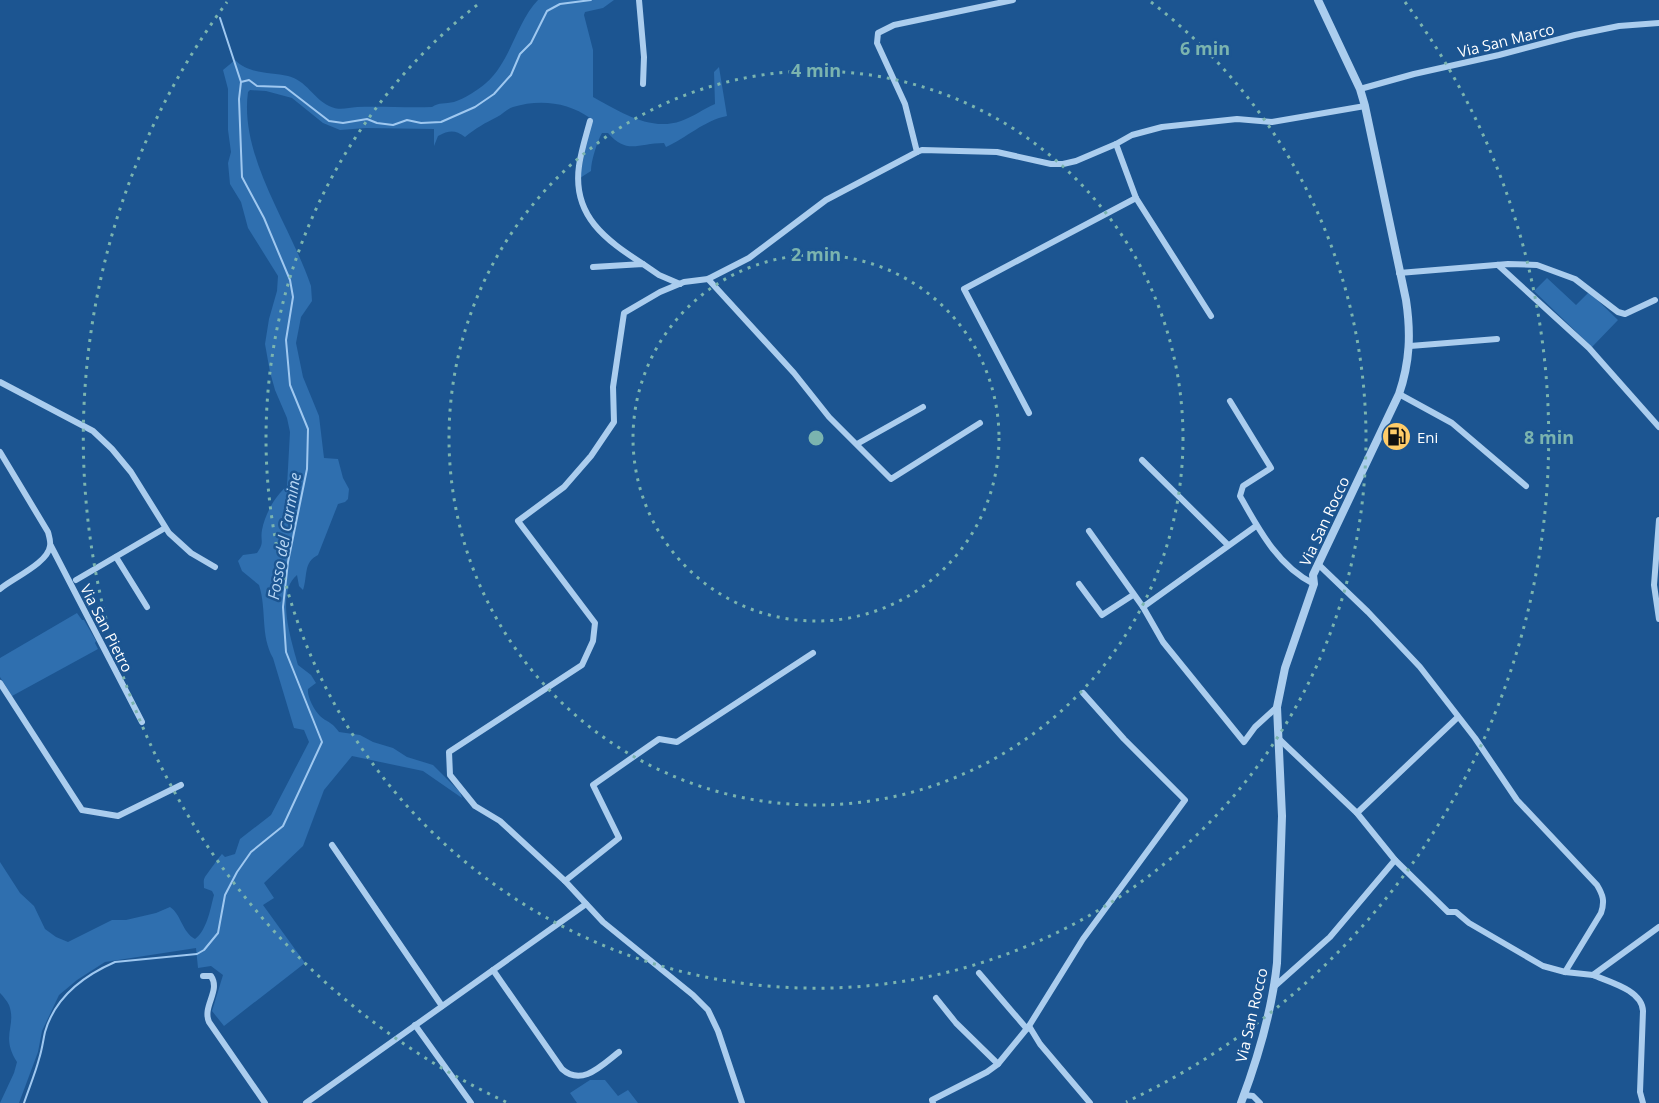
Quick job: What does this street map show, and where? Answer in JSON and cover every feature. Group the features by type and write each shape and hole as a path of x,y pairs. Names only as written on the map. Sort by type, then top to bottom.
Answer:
{"street":[{"path":"639,0 644,57 643,84"},
{"path":"917,152 905,104 877,43 878,33 894,25 1013,0"},
{"name":"Via San Rocco","path":"1243,1099 1262,1041 1275,986 1282,816 1277,706 1286,668 1314,584 1313,575 1400,394 1410,346 1410,324 1365,106 1360,89 1318,0"},
{"name":"Via San Marco","path":"1360,89 1575,35 1619,26 1659,24"},
{"path":"742,1103 718,1032 708,1010 693,995 603,922 565,881 500,821 475,806 450,775 449,752 582,665 593,640 595,623 518,521 564,487 591,456 614,422 613,387 624,314 660,292 680,284 708,279 749,258 826,200 922,150 997,152 1051,164 1076,161 1132,135 1162,127 1226,120 1272,122 1365,106"},
{"path":"590,121 578,173 579,195 583,208 599,230 616,247 659,275 680,284"},
{"path":"1116,144 1136,198 1211,316"},
{"path":"1029,413 964,289 1038,252 1136,198"},
{"path":"593,267 643,264"},
{"path":"1498,265 1589,348 1659,427"},
{"path":"1399,273 1498,265 1537,265 1575,279 1618,312 1625,314 1655,300"},
{"path":"708,279 794,373 829,417 891,479 980,423"},
{"path":"1410,346 1497,339"},
{"path":"0,382 99,436 131,472 165,528 191,553 215,567"},
{"path":"1400,394 1452,423 1526,486"},
{"path":"1230,401 1271,468 1243,486 1240,496 1256,526 1294,573 1314,584"},
{"path":"857,444 923,407"},
{"name":"Via San Pietro","path":"0,452 48,532 51,546 142,722"},
{"path":"1142,460 1228,546"},
{"path":"1659,520 1654,585 1659,619"},
{"path":"1143,607 1256,526"},
{"path":"76,580 165,528"},
{"path":"1089,531 1143,607 1162,642 1244,742 1260,721 1277,706"},
{"path":"0,589 37,564 51,546"},
{"path":"116,557 147,607"},
{"path":"1318,564 1420,667 1475,738 1516,800 1603,894 1604,905 1601,913 1565,972"},
{"path":"1079,584 1102,615 1133,594"},
{"path":"565,881 619,838 593,785 659,739 677,742 813,653"},
{"path":"0,682 82,810 118,816 181,785"},
{"path":"933,1103 932,1100 998,1064 1028,1027 1083,939 1185,800 1124,739 1083,693"},
{"path":"1357,813 1458,717"},
{"path":"1278,738 1357,813 1395,860 1448,912 1456,912 1468,923 1543,966 1565,972 1593,975 1633,994 1641,1001 1643,1011 1640,1092 1643,1103"},
{"path":"332,845 442,1006"},
{"path":"1275,986 1330,937 1395,860"},
{"path":"306,1103 586,904"},
{"path":"1593,975 1659,927"},
{"path":"493,970 562,1069 568,1074 575,1077 592,1072 619,1052"},
{"path":"979,973 1028,1027 1090,1103"},
{"path":"203,976 211,976 215,986 206,1012 209,1022 265,1103"},
{"path":"936,998 956,1023 998,1064"},
{"path":"415,1025 471,1103"},
{"path":"1243,1099 1253,1096 1260,1103"}],"shaded area":[{"path":"538,0 614,0 603,8 585,12 584,15 593,50 593,97 624,114 646,122 669,124 681,121 715,104 714,72 719,67 727,116 711,121 666,147 664,143 627,146 615,140 608,133 602,133 591,171 580,178 590,118 563,105 533,103 513,107 465,137 452,132 438,136 434,146 434,129 340,130 323,123 292,98 266,91 250,90 248,92 247,117 251,141 259,166 311,286 312,301 301,317 296,343 303,377 319,416 324,458 338,459 343,478 349,489 348,499 338,504 318,555 308,565 303,590 299,586 297,575 290,583 287,593 287,618 298,665 311,675 316,683 308,689 313,707 339,732 360,735 393,748 407,757 433,765 460,792 462,798 423,771 352,756 324,790 303,846 264,883 274,898 263,905 305,963 224,1026 212,1011 223,975 211,966 198,968 196,948 105,962 59,995 42,1031 38,1052 19,1103 0,1103 17,1062 12,1053 9,1038 11,1012 8,1003 0,993 0,862 20,893 34,906 45,929 68,942 112,920 126,920 170,907 177,914 187,932 195,939 205,925 214,895 212,891 204,888 205,877 222,854 225,857 235,854 240,839 271,815 309,742 304,730 294,728 266,640 259,585 242,571 238,561 243,555 257,553 262,544 263,524 268,512 278,495 287,486 290,432 287,418 275,390 265,344 277,291 278,276 248,228 241,202 230,184 228,89 223,70 235,60 246,68 294,78 324,103 336,108 432,107 451,103 471,94 495,74 530,9"},
{"path":"1547,278 1576,305 1589,292 1618,320 1592,347 1534,291"},
{"path":"77,613 84,620 98,649 12,696 0,677 0,658"},
{"path":"590,1080 605,1080 618,1096 628,1090 638,1103 577,1103 570,1093"}],"waterway":[{"path":"241,82 249,80 257,86 285,87 329,121 343,123 367,119 393,125 407,120 421,123 441,122 475,107 494,94 511,75 520,54 531,43 547,11 560,4 591,0"},
{"name":"Fosso del Carmine","path":"24,1103 50,1020 63,998 81,981 115,962 197,954 204,950 218,933 225,895 237,872 251,852 283,826 322,742 286,652 283,607 288,562 307,469 308,429 290,385 286,340 293,297 290,280 264,218 242,177 239,99 241,82 220,18"}],"place":[{"name":"Eni","path":"1396,437"}]}
